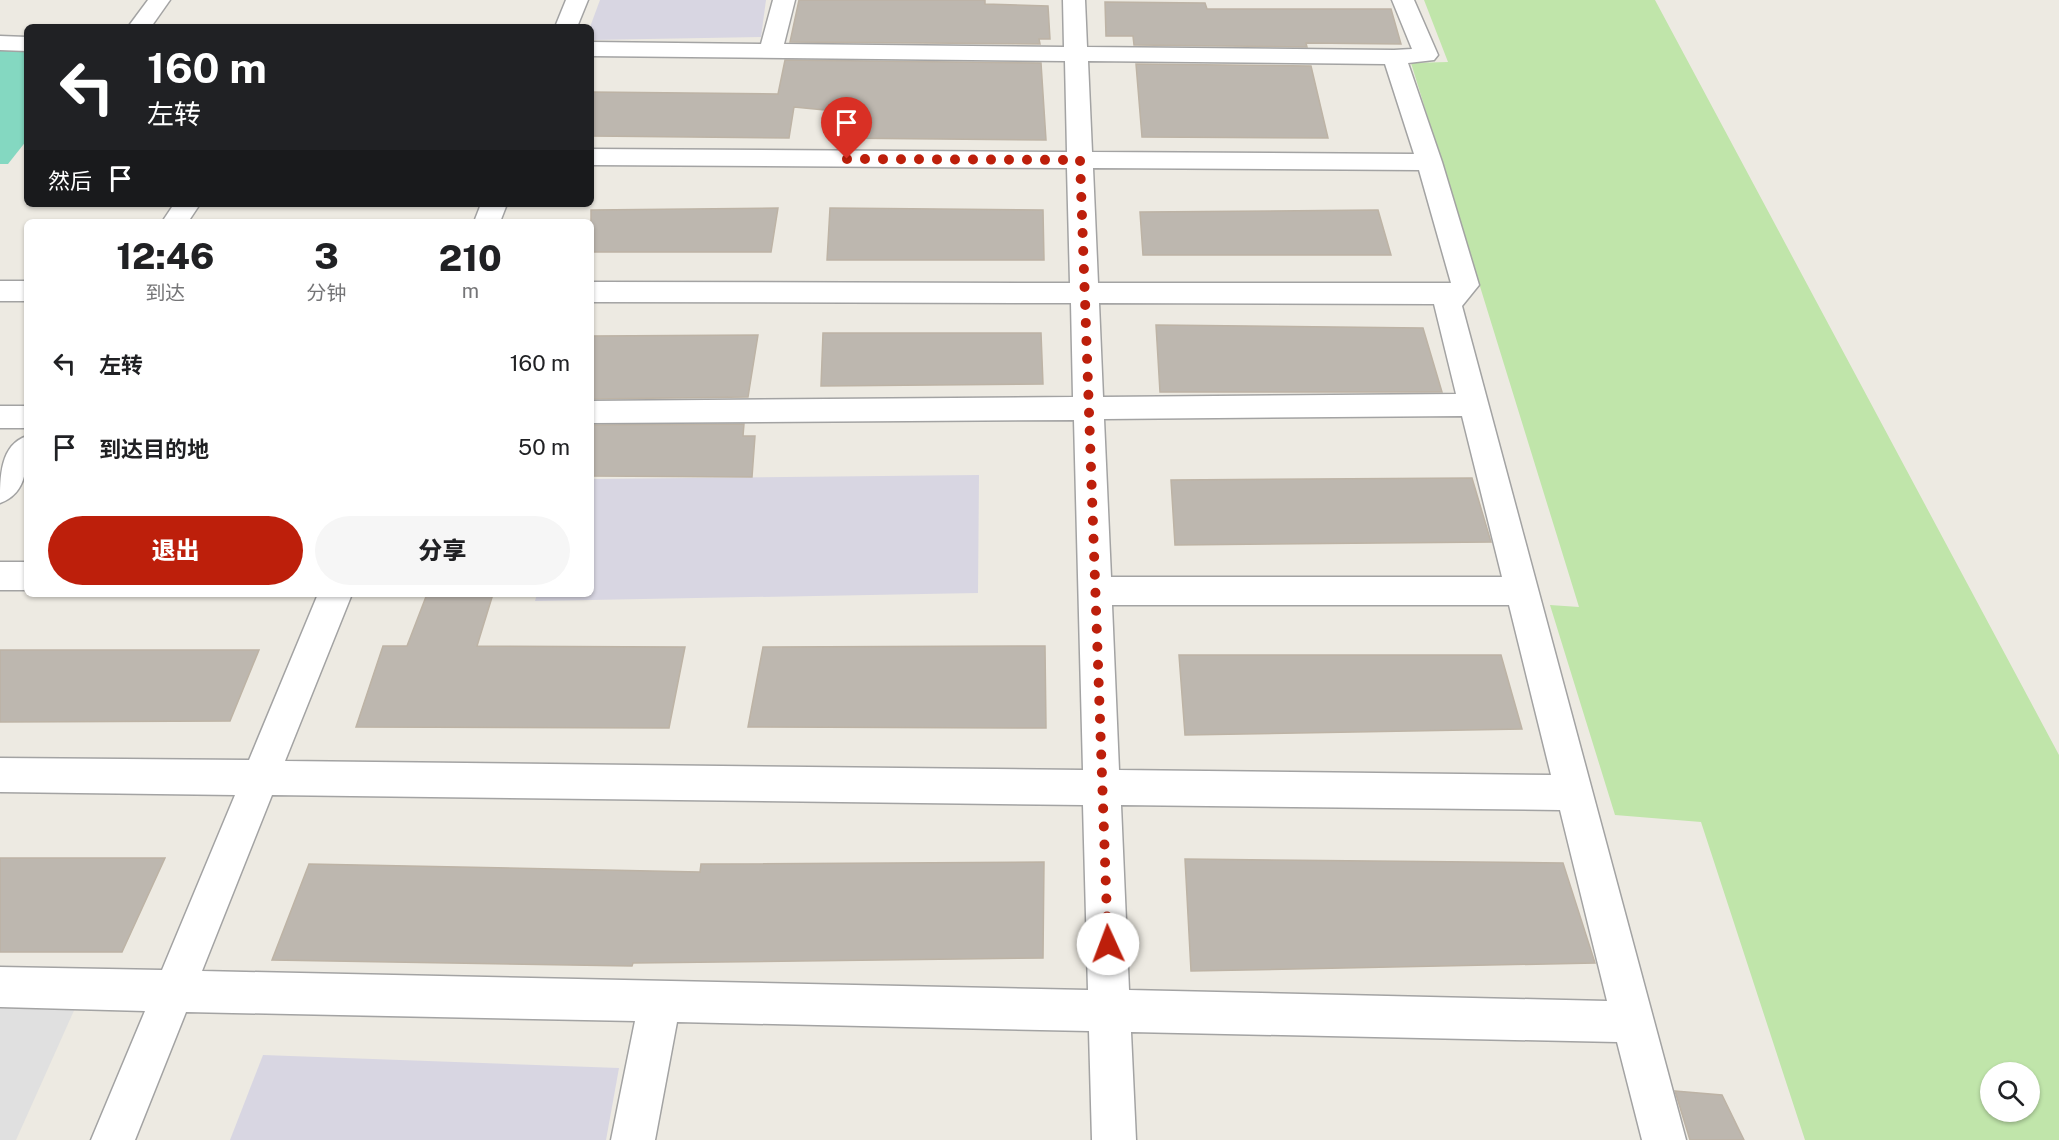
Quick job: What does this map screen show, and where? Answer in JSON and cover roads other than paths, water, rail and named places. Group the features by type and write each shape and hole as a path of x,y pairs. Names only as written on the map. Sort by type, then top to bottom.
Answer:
{"street":[{"path":"141,24 159,0"},
{"path":"567,24 577,0"},
{"path":"771,51 784,0"},
{"path":"1074,0 1114,1140"},
{"path":"594,49 1394,57 1426,55 1403,0"},
{"path":"0,44 24,44"},
{"path":"1394,57 1429,162 1465,285 1448,304 1664,1140"},
{"path":"594,157 1429,162"},
{"path":"0,291 24,291"},
{"path":"594,292 1456,294"},
{"path":"594,412 1474,405"},
{"path":"0,417 24,417"},
{"path":"0,490 24,453"},
{"path":"0,576 24,576"},
{"path":"1095,591 1522,591"},
{"path":"113,1140 334,597"},
{"path":"0,775 1574,793"},
{"path":"0,987 1634,1022"},
{"path":"633,1140 660,1002"}]}
